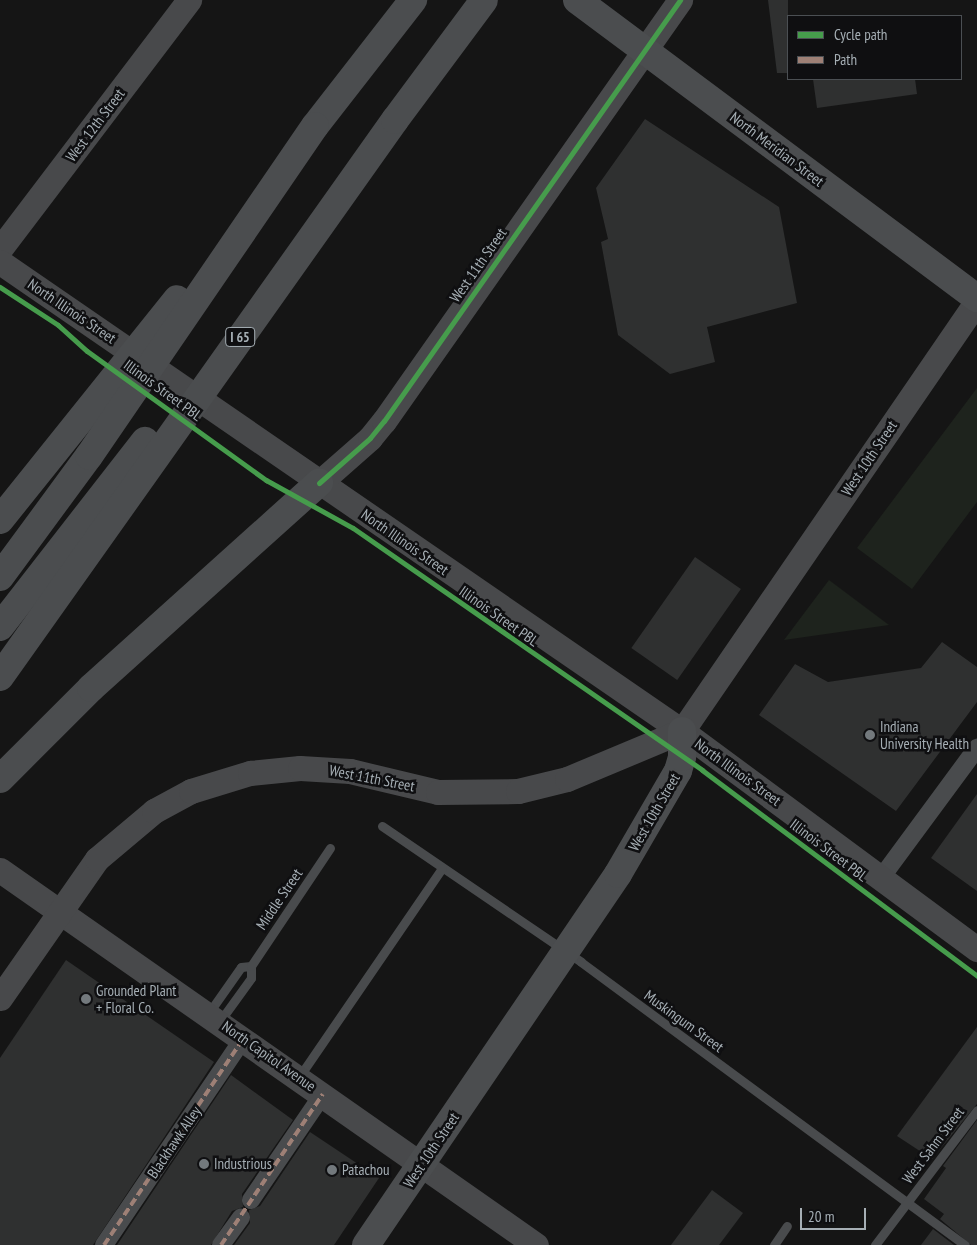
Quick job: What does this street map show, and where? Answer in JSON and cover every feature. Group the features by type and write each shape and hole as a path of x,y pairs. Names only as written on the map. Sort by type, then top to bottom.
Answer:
{"main road":[{"name":"West 12th Street","path":"0,249 189,0"},
{"path":"0,520 315,126 413,0"},
{"name":"I 65","path":"0,677 338,200 484,0"},
{"name":"North Meridian Street","path":"577,0 977,299"},
{"name":"West 11th Street","path":"319,483 370,438 384,421 643,50 680,0"},
{"path":"0,577 94,448 315,126"},
{"path":"0,627 338,200"},
{"name":"North Illinois Street","path":"0,262 682,731 977,949"},
{"name":"West 10th Street","path":"366,1245 618,874 673,782 682,757 682,731 977,299"},
{"path":"0,778 91,688 319,483"},
{"name":"West 11th Street","path":"0,998 97,859 128,830 172,800 220,780 279,768 330,769 438,792 518,791 567,779 682,731"},
{"name":"North Capitol Avenue","path":"0,870 422,1163 536,1245"}],"street":[{"path":"881,878 977,748"},
{"name":"Blackhawk Alley","path":"104,1245 244,1039"},
{"path":"251,1200 323,1094"},
{"path":"221,1245 241,1216"}],"lane":[{"name":"Muskingum Street","path":"382,826 565,952 964,1245"},
{"name":"Middle Street","path":"214,1018 252,978 250,966 330,848"},
{"path":"299,1077 442,868"},
{"name":"Middle Street","path":"214,1018 241,967 250,966"},
{"name":"West Sahm Street","path":"875,1245 977,1110"},
{"path":"774,1245 787,1226"}],"shaded area":[{"path":"977,388 977,502 912,589 857,548"},
{"path":"829,580 889,625 784,640"}],"building":[{"path":"768,0 788,0 787,73 777,73"},
{"path":"813,80 915,80 917,94 817,108"},
{"path":"645,119 779,207 797,303 707,327 715,362 670,374 618,335 601,242 608,239 596,188"},
{"path":"695,557 741,589 677,680 631,648"},
{"name":"Indiana University Health","path":"942,642 977,667 977,702 896,811 759,715 795,664 828,682 921,668"},
{"path":"977,794 977,891 931,858"},
{"path":"66,960 214,1062 93,1245 0,1245 0,1058"},
{"path":"977,1027 977,1104 932,1159 897,1136"},
{"path":"231,1075 293,1120 242,1194 243,1207 232,1211 211,1245 117,1245"},
{"path":"977,1120 977,1245 971,1245 940,1219 944,1214 924,1199 946,1168 943,1166"},
{"path":"310,1132 379,1178 334,1245 234,1245 250,1223 249,1210 260,1206"},
{"path":"712,1190 743,1213 719,1245 671,1245"},
{"path":"933,1229 954,1245 921,1245"}],"marked path":[{"path":"104,1245 243,1039"},
{"path":"221,1245 323,1094"}],"cycle path":[{"path":"319,483 370,438 384,421 680,0"},
{"name":"Illinois Street PBL","path":"0,287 58,325 87,351 266,480 353,528 702,770 977,976"}],"place":[{"name":"Indiana University Health","path":"870,735"},
{"name":"Grounded Plant + Floral Co.","path":"86,999"},
{"name":"Industrious","path":"204,1164"},
{"name":"Patachou","path":"332,1170"}]}
